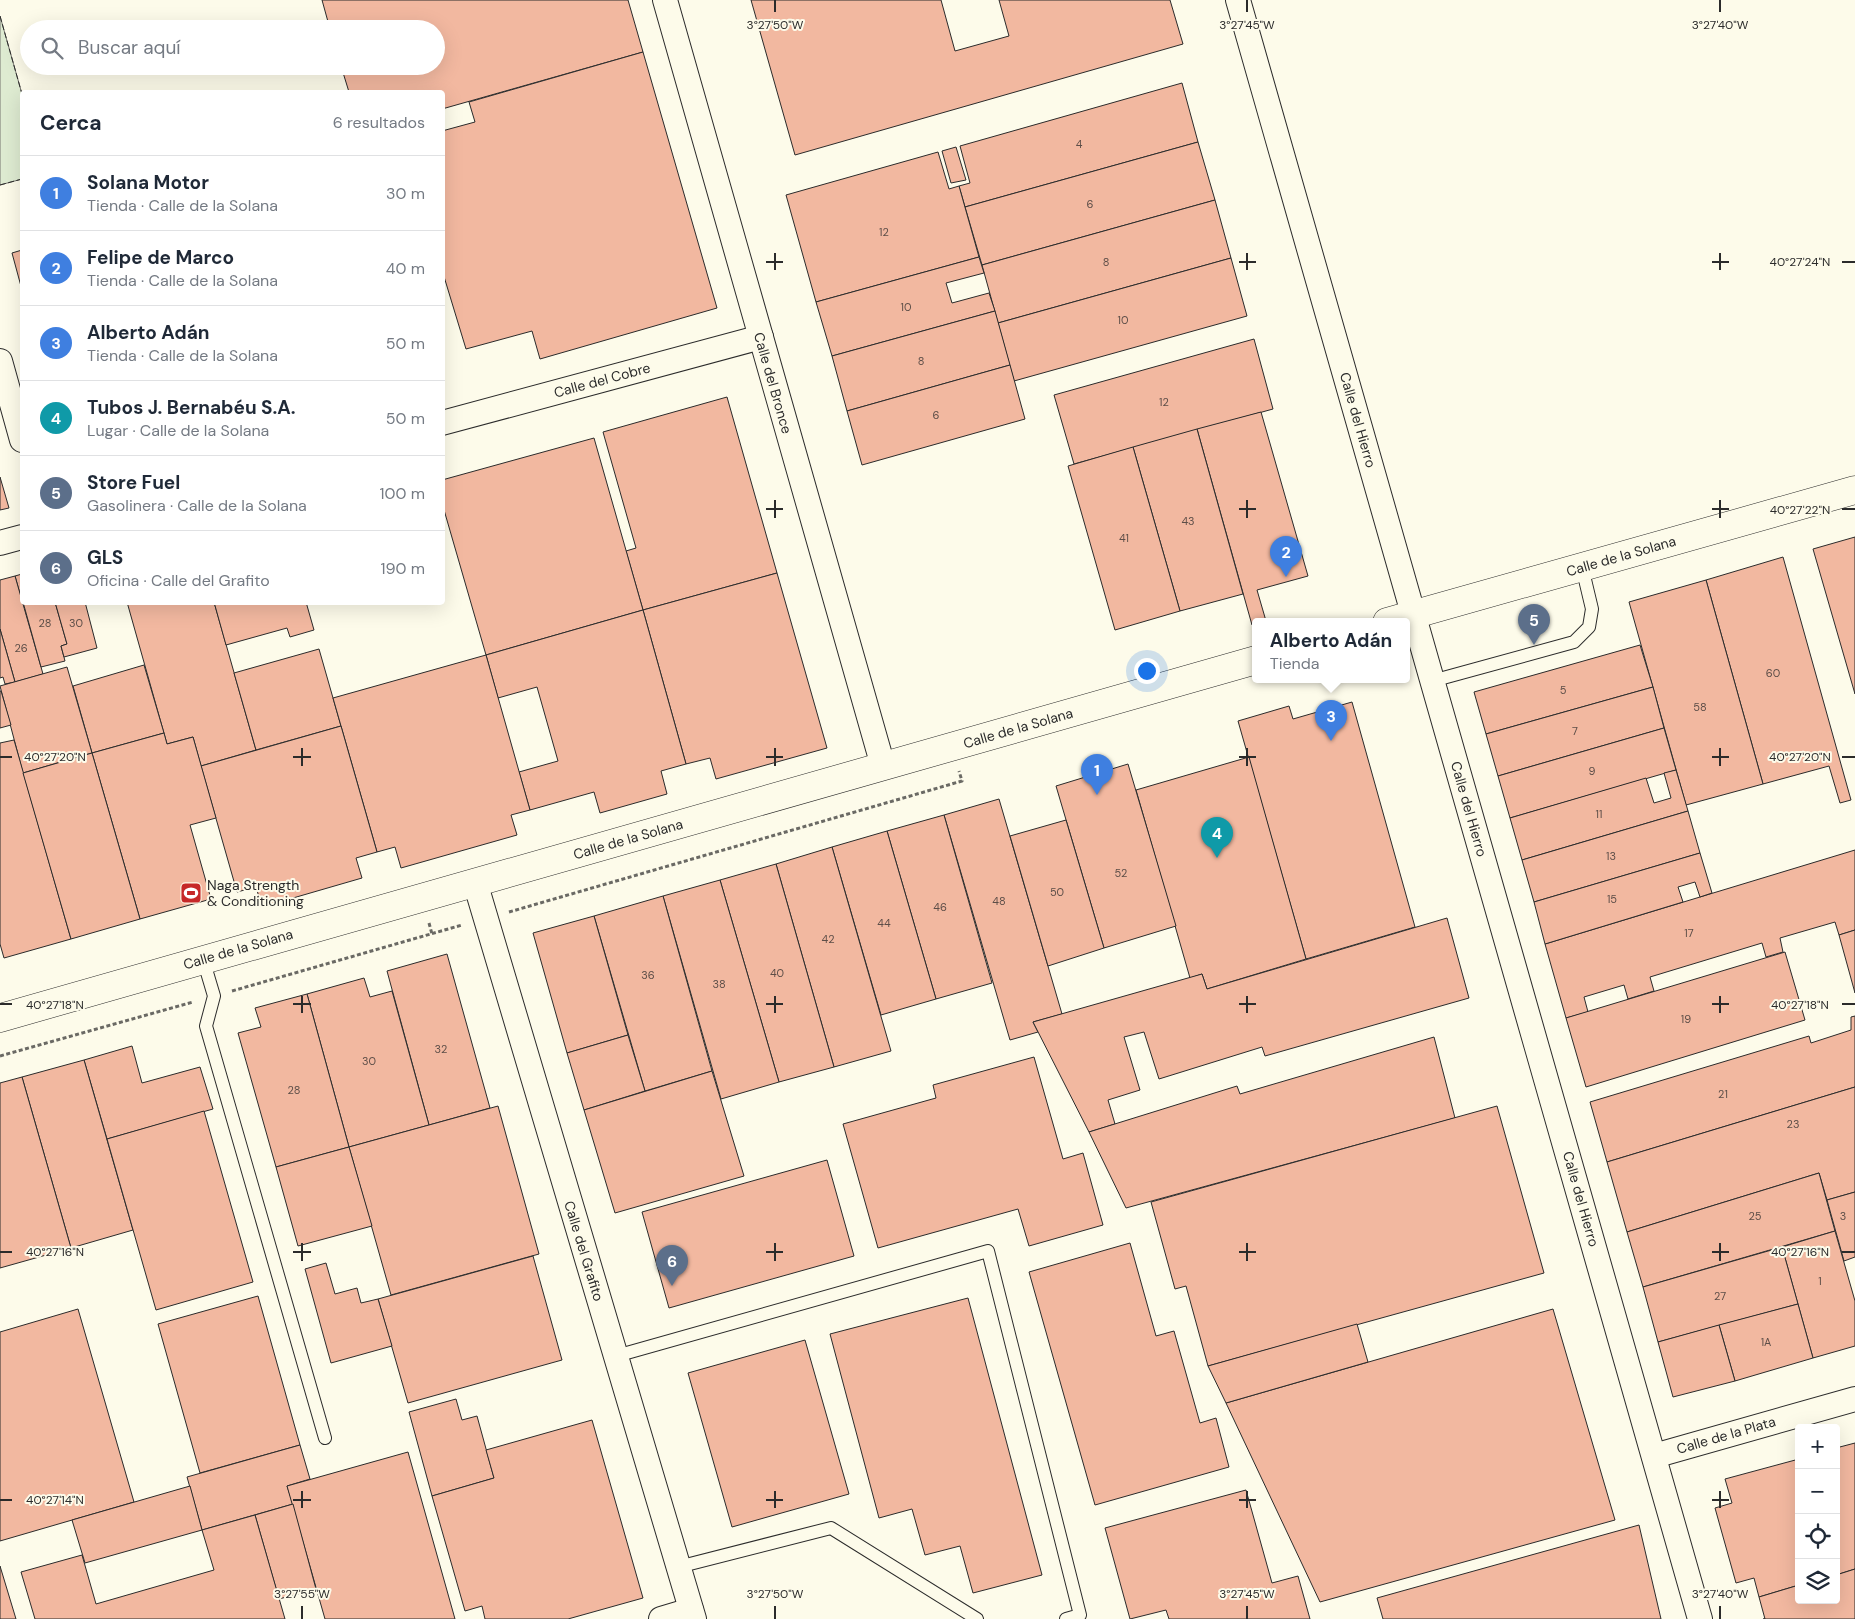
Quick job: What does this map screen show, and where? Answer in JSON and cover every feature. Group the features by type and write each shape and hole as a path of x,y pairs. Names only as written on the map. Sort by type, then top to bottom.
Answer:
{"street":[{"name":"Calle del Bronce","path":"665,0 883,766"},
{"name":"Calle del Hierro","path":"1238,0 1700,1619"},
{"name":"Calle del Cobre","path":"445,422 761,337"},
{"path":"0,361 20,433"},
{"name":"Calle de la Solana","path":"1402,618 1855,490"},
{"path":"0,543 20,538"},
{"name":"Calle de la Solana","path":"0,1018 1252,661"},
{"name":"Calle del Grafito","path":"475,882 692,1615"},
{"name":"Calle de la Plata","path":"1654,1456 1855,1399"},
{"path":"661,1619 692,1615"}],"lane":[{"path":"1432,681 1574,642 1589,627 1592,609 1582,567"},
{"path":"203,959 214,996 206,1026 325,1438"},
{"path":"616,1356 988,1251 1080,1615 1066,1619"},
{"path":"678,1567 832,1528 977,1619"}],"green space":[{"path":"0,16 21,90 20,180 0,185"}],"building":[{"path":"322,0 628,0 643,52 445,108 445,90 348,90 344,75 445,75 445,20 328,20"},
{"path":"751,0 941,0 955,51 1009,36 999,0 1170,0 1183,44 795,155"},
{"path":"643,52 717,308 540,359 532,331 466,349 445,280 445,130 475,122 469,102"},
{"path":"1182,83 1198,142 965,207 959,186 970,183 960,146"},
{"path":"1198,142 1215,200 982,265 965,207"},
{"path":"956,147 966,180 951,183 942,151"},
{"path":"938,152 949,189 959,186 979,257 816,302 786,195"},
{"path":"1215,200 1231,258 998,323 982,265"},
{"path":"20,251 20,283 12,253"},
{"path":"979,257 984,273 946,283 952,303 989,293 995,311 832,356 816,302"},
{"path":"1231,258 1247,316 1014,381 998,323"},
{"path":"995,311 1010,365 847,411 832,356"},
{"path":"1254,339 1273,409 1074,464 1054,395"},
{"path":"1010,365 1025,419 862,465 847,411"},
{"path":"727,397 777,573 643,610 626,551 636,548 603,432"},
{"path":"1261,412 1308,576 1257,590 1265,618 1252,618 1252,625 1197,429"},
{"path":"1197,429 1243,594 1180,611 1133,447"},
{"path":"594,438 643,610 486,655 445,513 445,479"},
{"path":"1133,447 1180,611 1115,630 1068,466"},
{"path":"0,477 9,508 0,510"},
{"path":"1855,537 1855,694 1813,549"},
{"path":"1783,557 1851,800 1840,803 1829,766 1763,784 1706,580"},
{"path":"777,573 827,748 716,779 710,758 686,764 643,610"},
{"path":"20,575 20,594 15,576"},
{"path":"15,576 20,594 20,605 23,605 43,674 15,682 0,629 0,580"},
{"path":"1706,580 1763,784 1686,805 1629,602"},
{"path":"24,605 56,605 67,644 61,646 65,661 41,667"},
{"path":"56,605 86,605 97,648 64,657 61,646 67,644"},
{"path":"128,605 215,605 256,750 201,766 193,737 167,744"},
{"path":"215,605 307,605 314,630 290,637 287,628 226,645"},
{"path":"643,610 686,764 661,771 667,794 600,813 594,792 530,810 519,772 558,761 537,687 498,698 486,655"},
{"path":"0,629 15,682 5,684 3,677 0,678"},
{"path":"1640,645 1653,687 1486,734 1474,692"},
{"path":"319,649 341,726 256,750 234,673"},
{"path":"486,655 530,810 511,815 517,835 401,868 395,847 377,852 333,698"},
{"path":"144,665 164,733 92,753 73,686"},
{"path":"67,667 92,753 23,773 0,686"},
{"path":"1653,687 1664,728 1498,776 1486,734"},
{"path":"0,691 11,725 0,728"},
{"path":"1352,702 1415,927 1306,959 1238,721 1289,706 1293,719"},
{"path":"341,726 377,852 356,858 362,878 262,907 256,887 237,892 201,766"},
{"path":"1664,728 1676,770 1510,818 1498,776"},
{"path":"164,733 167,744 193,737 216,818 190,825 211,899 140,919 92,753"},
{"path":"14,740 71,939 4,958 0,944 0,743"},
{"path":"92,753 140,919 71,939 23,773"},
{"path":"1249,757 1306,959 1207,989 1202,974 1190,978 1136,790"},
{"path":"1128,764 1176,926 1104,948 1056,786"},
{"path":"1676,770 1688,811 1522,860 1510,818 1646,778 1654,803 1671,798 1664,773"},
{"path":"999,799 1062,1014 1033,1022 1038,1032 1010,1040 944,815"},
{"path":"1688,811 1700,853 1534,902 1522,860"},
{"path":"944,815 992,983 936,999 887,831"},
{"path":"1066,820 1104,948 1048,966 1010,836"},
{"path":"887,831 936,999 881,1015 832,847"},
{"path":"832,847 891,1051 834,1067 776,864"},
{"path":"1855,850 1855,930 1839,935 1835,922 1780,938 1783,952 1766,957 1762,943 1650,977 1654,991 1628,999 1624,985 1584,997 1588,1012 1566,1018 1545,944"},
{"path":"1700,853 1712,893 1700,897 1695,882 1678,887 1683,902 1545,944 1534,902"},
{"path":"776,864 834,1067 779,1082 720,880"},
{"path":"720,880 779,1082 721,1099 663,896"},
{"path":"663,896 712,1071 645,1091 594,916"},
{"path":"594,916 628,1035 567,1053 533,933"},
{"path":"1447,918 1469,998 1265,1056 1262,1047 1159,1079 1144,1032 1124,1037 1140,1090 1108,1100 1115,1124 1089,1132 1033,1022 1202,974 1207,989"},
{"path":"1855,930 1855,993 1839,935"},
{"path":"1785,952 1805,1020 1586,1087 1566,1018"},
{"path":"447,954 490,1108 429,1125 387,971"},
{"path":"364,978 370,997 392,991 429,1125 349,1147 307,994"},
{"path":"307,994 349,1147 276,1167 238,1033 261,1027 255,1008"},
{"path":"1855,1016 1855,1087 1607,1162 1590,1102 1809,1036 1811,1043 1851,1030 1851,1017"},
{"path":"628,1035 645,1091 584,1110 567,1053"},
{"path":"1434,1037 1455,1118 1126,1208 1089,1132 1237,1086 1240,1094"},
{"path":"132,1046 142,1083 200,1067 213,1109 107,1139 84,1060"},
{"path":"1034,1057 1063,1159 1083,1153 1103,1225 1029,1246 1018,1209 878,1248 843,1124 936,1098 933,1085"},
{"path":"84,1060 133,1230 71,1248 22,1077"},
{"path":"712,1071 744,1176 615,1213 584,1110"},
{"path":"22,1077 71,1248 0,1268 0,1083"},
{"path":"1855,1087 1855,1192 1827,1200 1819,1173 1627,1232 1607,1162"},
{"path":"498,1106 539,1254 391,1295 349,1147"},
{"path":"1497,1106 1544,1273 1208,1366 1186,1286 1175,1289 1151,1202"},
{"path":"204,1111 253,1282 156,1310 107,1139"},
{"path":"349,1147 372,1226 298,1246 276,1167"},
{"path":"827,1160 854,1256 669,1308 642,1212"},
{"path":"1819,1173 1835,1231 1643,1287 1627,1232"},
{"path":"1855,1192 1855,1257 1844,1261 1827,1200"},
{"path":"1835,1231 1855,1301 1855,1346 1813,1358 1782,1247"},
{"path":"1130,1243 1156,1336 1174,1331 1200,1423 1216,1418 1229,1467 1095,1505 1029,1272"},
{"path":"1782,1247 1798,1304 1658,1342 1643,1287"},
{"path":"533,1256 562,1360 408,1403 378,1299"},
{"path":"326,1263 335,1294 357,1288 361,1303 378,1299 392,1346 331,1363 305,1269"},
{"path":"258,1296 300,1445 200,1473 158,1324"},
{"path":"968,1298 1042,1575 973,1593 960,1546 925,1555 912,1509 879,1518 830,1334"},
{"path":"1798,1304 1813,1358 1735,1381 1719,1325"},
{"path":"78,1309 134,1502 0,1541 0,1332"},
{"path":"1553,1309 1615,1520 1320,1602 1226,1403"},
{"path":"1357,1324 1368,1362 1226,1403 1208,1366"},
{"path":"1719,1325 1735,1381 1673,1397 1658,1342"},
{"path":"805,1340 849,1494 732,1527 688,1373"},
{"path":"456,1399 462,1420 477,1416 494,1478 432,1496 409,1412"},
{"path":"592,1420 643,1598 568,1619 485,1619 482,1606 465,1611 432,1496 494,1478 486,1450"},
{"path":"1855,1443 1855,1569 1840,1574 1840,1469 1840,1447"},
{"path":"300,1445 310,1479 287,1486 293,1504 202,1530 187,1477"},
{"path":"408,1452 455,1619 325,1619 287,1486"},
{"path":"1795,1460 1795,1586 1759,1597 1754,1578 1736,1583 1715,1508 1732,1503 1725,1479"},
{"path":"190,1486 202,1530 85,1563 72,1520"},
{"path":"1246,1490 1272,1583 1298,1576 1310,1619 1169,1619 1166,1610 1130,1619 1105,1528"},
{"path":"293,1504 316,1589 279,1599 255,1515"},
{"path":"255,1515 285,1619 35,1619 21,1572 82,1555 96,1604 214,1570 202,1530"},
{"path":"1639,1525 1661,1619 1383,1619 1377,1598"},
{"path":"0,1566 16,1619 0,1619"},
{"path":"1855,1569 1855,1619 1765,1619 1759,1597 1795,1586 1795,1604 1840,1604 1840,1574"}],"fence":[{"path":"0,16 21,90"},
{"path":"0,185 20,180"}],"place":[{"name":"Felipe de Marco","path":"1286,577"},
{"name":"Store Fuel","path":"1534,645"},
{"name":"Alberto Adán","path":"1331,741"},
{"name":"Solana Motor","path":"1097,795"},
{"name":"Tubos J. Bernabéu S.A.","path":"1217,858"},
{"name":"Naga Strength & Conditioning","path":"191,893"},
{"name":"GLS","path":"672,1286"}]}
